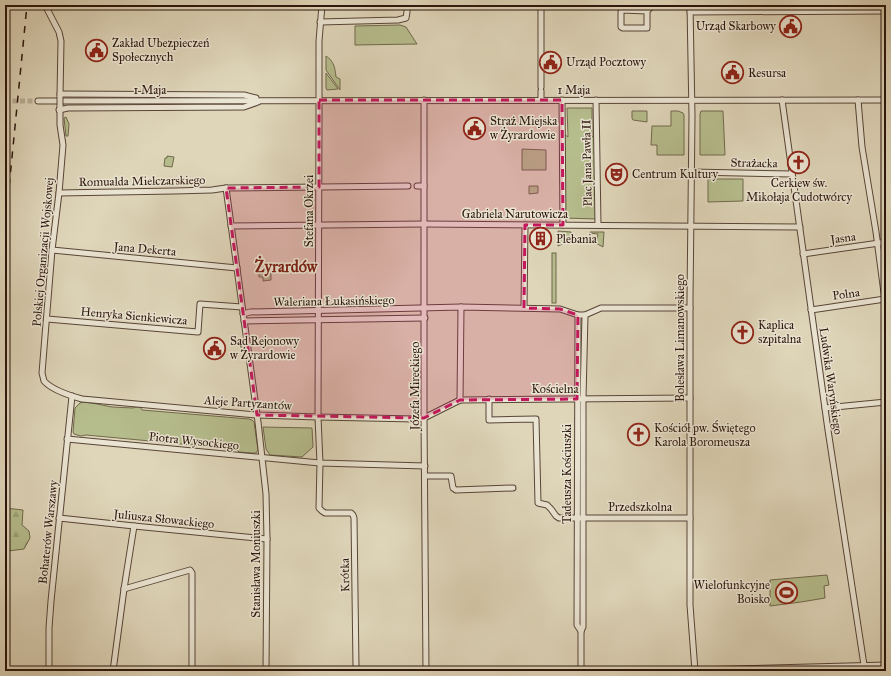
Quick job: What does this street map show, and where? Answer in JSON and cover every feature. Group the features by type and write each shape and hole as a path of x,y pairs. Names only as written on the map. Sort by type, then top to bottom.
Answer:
{"street":[{"name":"Polskiej Organizacji Wojskowej","path":"45,5 59,32 61,41 60,125 63,145 52,250 43,379 52,388 72,396"},
{"name":"Stefana Okrzei","path":"318,417 319,41 322,5"},
{"path":"320,22 398,20 406,18 408,5"},
{"path":"540,5 541,100"},
{"path":"647,11 622,10 621,27 647,28 647,11 653,5"},
{"name":"Bolesława Limanowskiego","path":"690,5 692,100 690,606 695,670"},
{"path":"690,12 886,11"},
{"name":"1 Maja","path":"60,95 244,95 262,100"},
{"name":"1 Maja","path":"60,107 244,107 262,100"},
{"name":"Józefa Mireckiego","path":"424,100 425,671"},
{"name":"Plac Jana Pawła II","path":"562,100 563,225"},
{"name":"Plac Jana Pawła II","path":"596,100 598,225"},
{"name":"Ludwika Waryńskiego","path":"782,100 825,408 864,665"},
{"path":"858,100 862,147 878,243 886,308"},
{"name":"1 Maja","path":"38,101 886,100"},
{"name":"Strażacka","path":"692,172 792,174"},
{"name":"Romualda Mielczarskiego","path":"59,193 204,190 226,188 408,186"},
{"path":"417,186 424,186"},
{"name":"Stanisława Moniuszki","path":"226,188 257,415 266,494 266,671"},
{"name":"Gabriela Narutowicza","path":"231,226 424,224 800,227"},
{"path":"524,308 525,225"},
{"name":"Jasna","path":"803,254 886,242"},
{"name":"Jana Dekerta","path":"52,250 236,268"},
{"name":"Polna","path":"811,310 885,299"},
{"name":"Henryka Sienkiewicza","path":"47,319 198,332 200,304 242,308"},
{"path":"460,400 461,307"},
{"name":"Waleriana Łukasińskiego","path":"243,314 250,312 461,307 560,309 578,315 585,315"},
{"path":"585,315 601,308 690,308"},
{"name":"Tadeusza Kościuszki","path":"578,315 577,399 583,627 581,631 581,670"},
{"name":"Tadeusza Kościuszki","path":"580,518 585,315"},
{"name":"Waleriana Łukasińskiego","path":"244,321 425,318"},
{"name":"Aleje Partyzantów","path":"72,396 82,399 257,415 424,418"},
{"name":"Bohaterów Warszawy","path":"49,671 49,628 51,601 72,396"},
{"name":"Kościelna","path":"424,418 460,400 690,398"},
{"name":"Przedszkolna","path":"489,399 489,420 536,419 538,503 551,509 559,518 690,518"},
{"path":"825,408 886,402"},
{"path":"318,417 320,463"},
{"name":"Piotra Wysockiego","path":"67,439 320,463 425,466"},
{"name":"Krótka","path":"320,463 319,508 325,513 351,514 354,518 356,667 358,671"},
{"path":"425,476 451,476 453,488 456,490 512,488"},
{"name":"Juliusza Słowackiego","path":"59,518 267,539"},
{"path":"113,671 134,526"},
{"path":"124,589 190,570 192,573 192,671"},
{"path":"425,671 695,670 886,665"},
{"path":"364,671 391,671"}],"highlighted area":[{"path":"319,100 562,100 563,225 525,225 524,308 560,309 578,315 577,399 460,400 424,418 257,415 226,188 319,187"}],"green space":[{"path":"400,25 406,27 417,44 355,45 355,26"},
{"path":"326,56 334,65 336,77 340,79 340,90 326,70"},
{"path":"326,73 338,89 327,90"},
{"path":"567,108 592,108 592,136 595,139 597,219 564,218 564,134 568,137"},
{"path":"632,111 647,111 647,122 633,120"},
{"path":"671,111 678,111 684,115 684,155 657,155 657,145 651,145 652,126 671,126"},
{"path":"701,111 723,111 725,155 700,155"},
{"path":"66,117 69,124 68,136 66,136 64,118"},
{"path":"522,149 546,150 546,170 522,170"},
{"path":"167,156 174,157 172,167 164,166 165,158 167,158"},
{"path":"708,179 743,179 743,201 708,202"},
{"path":"529,186 538,186 538,193 529,194"},
{"path":"558,231 571,232 571,240 558,246"},
{"path":"590,232 604,232 603,247 590,240 597,239 598,234"},
{"path":"552,253 556,253 556,303 552,303"},
{"path":"259,271 271,271 271,280 263,281 263,277 259,277"},
{"path":"84,402 112,407 140,407 142,410 249,419 254,422 258,450 256,453 239,452 236,449 86,435 81,436 74,434 73,432 75,408 80,403"},
{"path":"263,427 312,428 313,447 302,457 270,455 266,449"},
{"path":"5,508 23,510 22,525 29,531 30,538 24,549 8,551 5,606"},
{"path":"827,575 829,585 824,586 825,598 770,606 770,580"}],"tunnel":[{"path":"5,101 38,101"}],"railway":[{"path":"5,228 27,5"}],"place":[{"name":"Urząd Skarbowy","path":"791,26"},
{"name":"Zakład Ubezpieczeń Społecznych","path":"97,50"},
{"name":"Urząd Pocztowy","path":"550,62"},
{"name":"Resursa","path":"732,73"},
{"name":"Straż Miejska w Żyrardowie","path":"475,128"},
{"name":"Cerkiew św. Mikołaja Cudotwórcy","path":"799,162"},
{"name":"Centrum Kultury","path":"617,174"},
{"name":"Plebania","path":"541,239"},
{"name":"Kaplica szpitalna","path":"743,332"},
{"name":"Sąd Rejonowy w Żyrardowie","path":"214,348"},
{"name":"Kościół pw. Świętego Karola Boromeusza","path":"639,435"},
{"name":"Wielofunkcyjne Boisko","path":"786,592"}],"district":[{"name":"Żyrardów","path":"286,266"}]}
